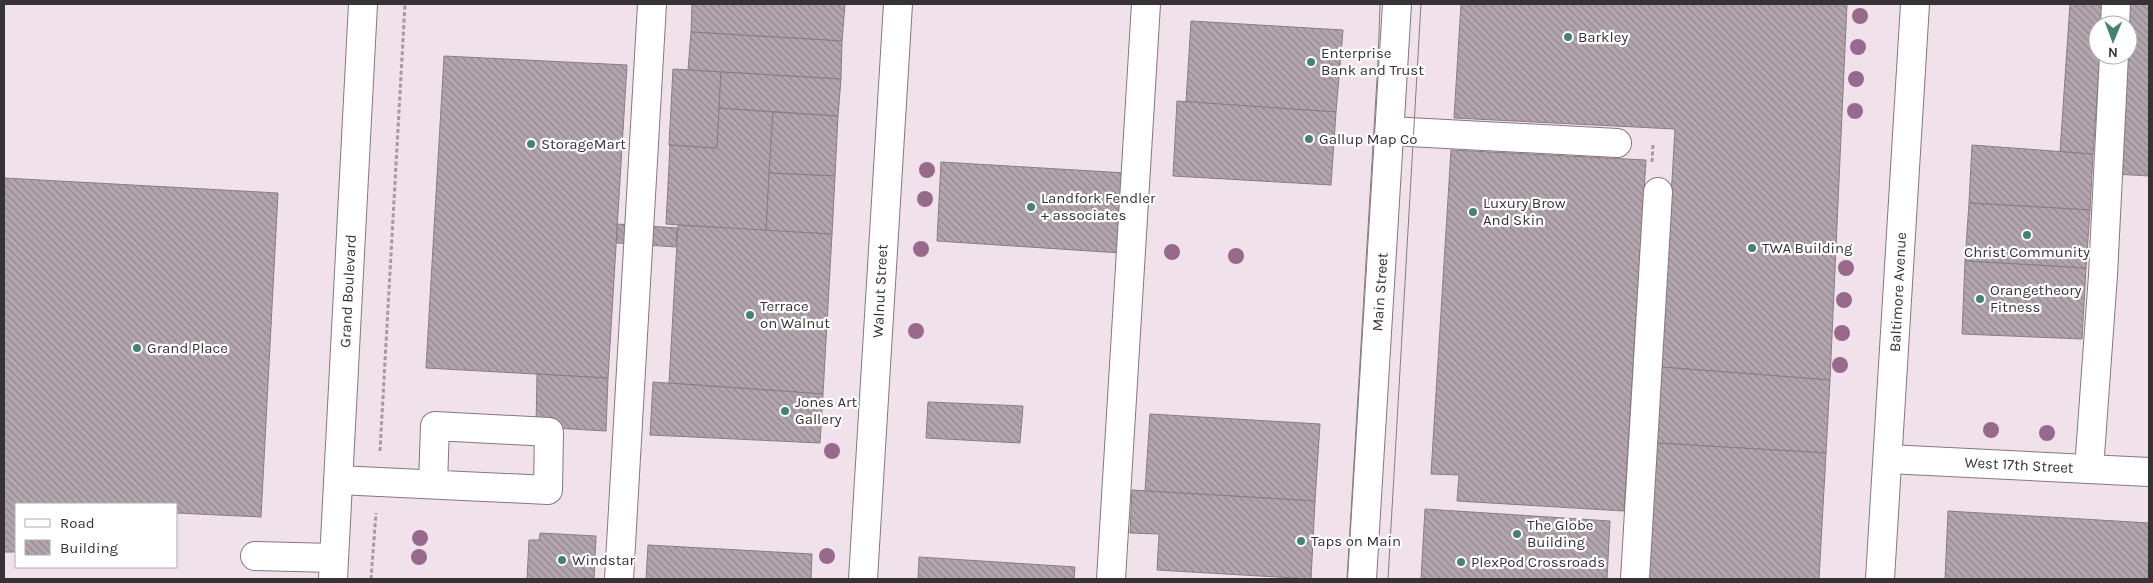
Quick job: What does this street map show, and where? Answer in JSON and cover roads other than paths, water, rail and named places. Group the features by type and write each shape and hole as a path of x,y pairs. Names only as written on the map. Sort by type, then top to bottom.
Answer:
{"street":[{"name":"Grand Boulevard","path":"333,569 363,4"},
{"path":"619,579 652,4"},
{"name":"Walnut Street","path":"863,579 898,4"},
{"path":"1111,579 1146,4"},
{"name":"Main Street","path":"1362,579 1397,4"},
{"name":"Baltimore Avenue","path":"1880,579 1915,4"},
{"path":"2089,468 2113,65"},
{"path":"1390,131 1617,143"},
{"path":"1635,579 1658,192"},
{"path":"338,480 548,490 550,432 435,426 432,484"},
{"name":"West 17th Street","path":"1888,459 2149,472"},
{"path":"256,556 333,569"}],"tram line":[{"path":"1347,579 1380,4"},
{"path":"1388,579 1421,4"}],"place":[{"name":"Barkley","path":"1568,37"},
{"name":"Enterprise Bank and Trust","path":"1311,62"},
{"name":"Gallup Map Co","path":"1309,139"},
{"name":"StorageMart","path":"531,144"},
{"name":"Landfork Fendler + associates","path":"1031,207"},
{"name":"Luxury Brow And Skin","path":"1473,212"},
{"name":"Christ Community","path":"2027,235"},
{"name":"TWA Building","path":"1752,248"},
{"name":"Orangetheory Fitness","path":"1980,299"},
{"name":"Terrace on Walnut","path":"750,315"},
{"name":"Grand Place","path":"137,348"},
{"name":"Jones Art Gallery","path":"785,411"},
{"name":"The Globe Building","path":"1517,534"},
{"name":"Taps on Main","path":"1301,541"},
{"name":"Windstar","path":"562,560"},
{"name":"PlexPod Crossroads","path":"1461,562"}]}
